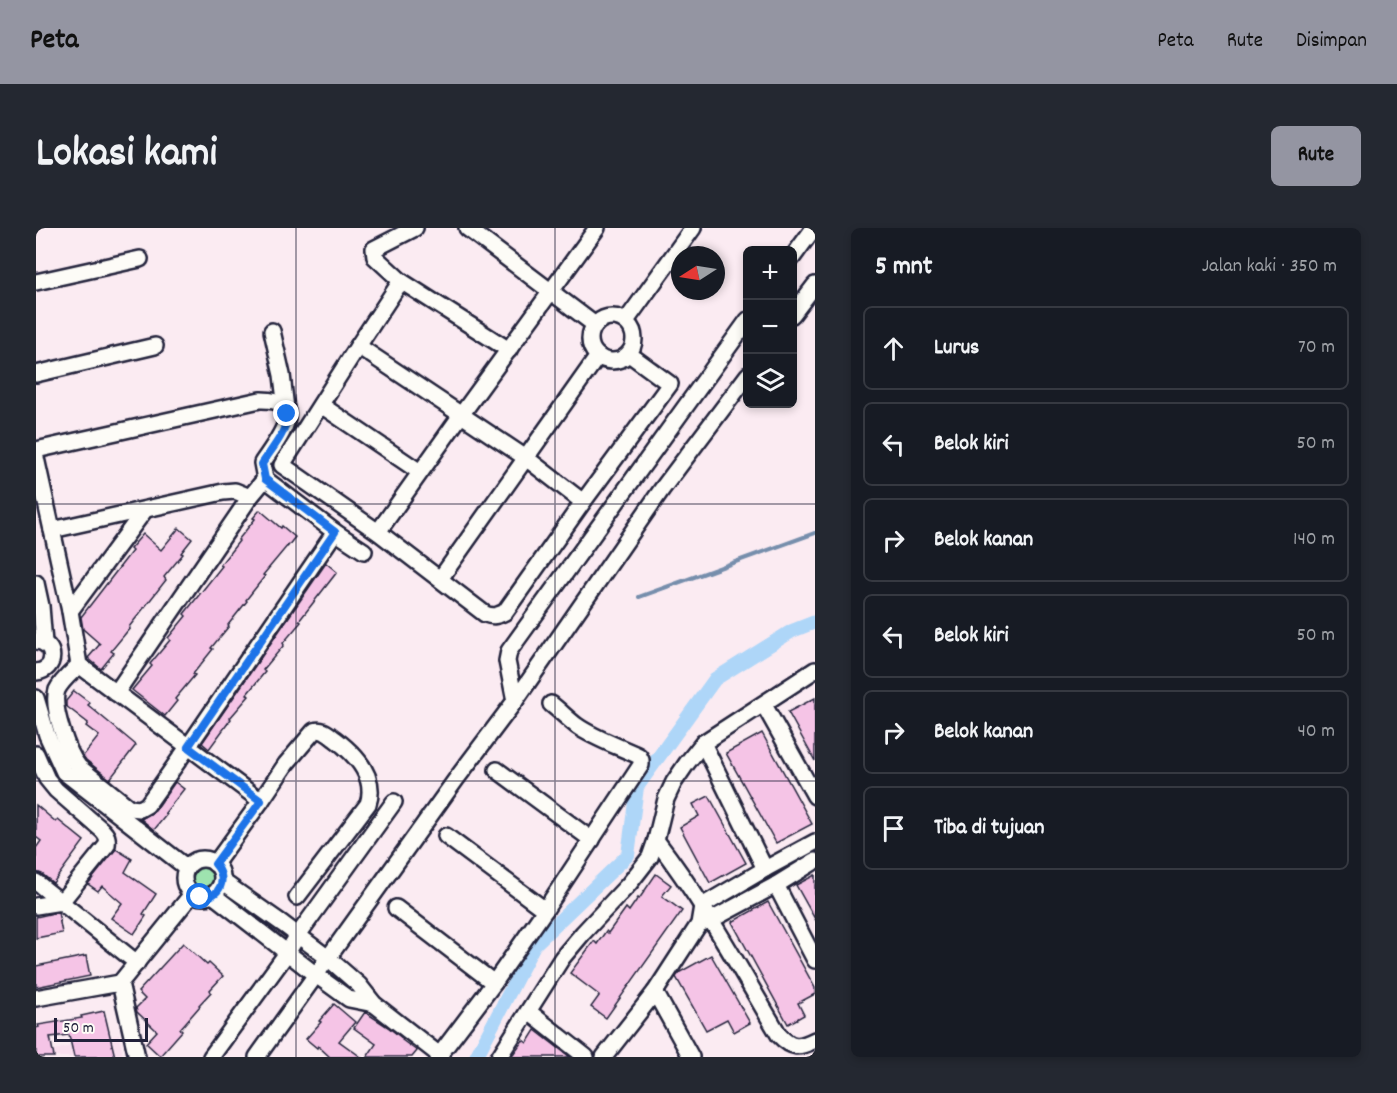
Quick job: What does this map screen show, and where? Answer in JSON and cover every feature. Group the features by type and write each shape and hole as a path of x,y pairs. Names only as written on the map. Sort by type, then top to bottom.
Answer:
{"street":[{"path":"415,228 374,249 375,257 401,281 509,350"},
{"path":"467,228 595,325"},
{"path":"626,321 693,228"},
{"path":"797,251 814,228"},
{"path":"378,532 551,293 593,229"},
{"path":"36,282 140,260"},
{"path":"401,281 282,465 378,532 485,614 491,616 498,616 505,612 670,384 629,354"},
{"path":"797,308 815,285"},
{"path":"615,317 626,321 633,331 634,343 629,354 619,360 608,361 598,356 592,347 591,336 595,325 604,319 615,317"},
{"path":"515,701 507,661 509,651 743,326"},
{"path":"272,331 282,375 287,421 284,430 262,464 265,479 364,551"},
{"path":"36,374 154,346"},
{"path":"358,346 526,458 583,502"},
{"path":"440,579 598,356"},
{"path":"257,1057 515,701 662,489 743,380"},
{"path":"36,450 260,400 272,400 280,403 286,409"},
{"path":"321,405 420,472"},
{"path":"36,458 70,611 79,665 261,801"},
{"path":"116,693 250,497 265,479"},
{"path":"52,530 223,492 234,491 250,497"},
{"path":"70,611 144,511"},
{"path":"79,665 58,689 56,699 56,708 72,759 130,808 140,809 147,805 188,747 335,532"},
{"path":"36,583 41,606 40,642 49,647 52,652 50,664 36,672"},
{"path":"499,1057 562,958 650,857 666,799 687,763 703,744 815,670"},
{"path":"36,698 46,735 64,772 187,868"},
{"path":"222,881 328,958 359,985 374,1004 440,1056 545,910 641,765 639,756 579,728 550,704"},
{"path":"764,705 815,796"},
{"path":"215,864 286,764 316,730 322,730 348,749 362,765 367,776 370,796 368,804 297,897"},
{"path":"703,744 765,869"},
{"path":"36,754 46,779 107,836 106,845 61,902 36,906"},
{"path":"497,770 592,840"},
{"path":"211,1057 394,802"},
{"path":"446,836 545,910"},
{"path":"656,840 702,906 705,922 779,1035 793,1046 800,1046 815,1040"},
{"path":"702,906 815,842"},
{"path":"198,860 207,860 215,864 222,881 218,890 213,895 204,897 192,894 184,880 187,868 198,860"},
{"path":"604,1057 655,992 705,922 776,885 815,861"},
{"path":"36,882 137,963"},
{"path":"776,885 815,960"},
{"path":"36,998 120,983 192,894"},
{"path":"213,895 349,999 374,1004"},
{"path":"396,908 494,983"},
{"path":"120,983 137,1057"},
{"path":"655,992 691,1057"},
{"path":"529,1012 586,1057"}],"shaded area":[{"path":"119,1035 123,1057 36,1057 36,1054"}],"green space":[{"path":"202,866 211,869 214,878 211,887 202,890 193,887 190,878 193,869"}],"building":[{"path":"260,510 295,537 263,575 265,576 211,648 213,649 165,716 132,690 152,666 150,664 186,616 184,614 222,566 220,565"},
{"path":"179,528 192,539 164,577 166,580 111,651 114,653 101,669 88,658 100,644 83,629 81,617 143,534 161,550"},
{"path":"326,563 337,572 263,670 265,672 247,694 249,696 230,718 209,749 202,743"},
{"path":"74,691 136,745 110,779 83,756 99,736 86,726 88,723 66,706 66,701"},
{"path":"815,698 815,761 788,712"},
{"path":"762,733 812,824 776,843 726,753"},
{"path":"175,782 184,789 154,830 141,819 155,811"},
{"path":"709,796 746,863 710,883 680,827 699,816 693,804"},
{"path":"36,805 84,841 53,883 36,872 36,848 41,841 36,837"},
{"path":"116,849 132,859 125,872 156,894 143,914 146,916 134,934 111,918 122,903 102,886 98,891 88,884"},
{"path":"656,874 671,885 662,896 682,911 606,1018 591,1007 599,995 570,973 594,941 597,944 606,931 608,933 626,908 629,911"},
{"path":"815,875 815,919 796,885"},
{"path":"768,902 815,988 815,994 798,1003 804,1015 788,1024 732,922"},
{"path":"58,912 62,933 36,938 36,917"},
{"path":"183,943 223,976 180,1029 182,1031 160,1056 146,1043 157,1031 137,1012 136,1008 145,999 138,992"},
{"path":"711,955 750,1023 734,1032 727,1019 706,1030 676,977 680,972"},
{"path":"86,956 90,976 36,987 36,966"},
{"path":"334,1004 355,1022 339,1041 361,1057 330,1057 306,1039"},
{"path":"104,1011 115,1057 74,1057 69,1035 50,1037 54,1057 36,1057 36,1028 39,1027 38,1025 82,1018 81,1016"},
{"path":"365,1012 388,1027 417,1051 412,1057 367,1057 376,1044 354,1028"},
{"path":"535,1030 570,1057 511,1057 523,1040 527,1043"}],"waterway":[{"path":"639,597 815,533"},
{"path":"476,1057 534,945 628,855 637,787 715,679 792,631 815,622"}],"route":[{"path":"200,897 213,895 218,890 222,876 215,864 261,801 188,747 335,532 265,479 262,464 284,430 287,414"}]}
